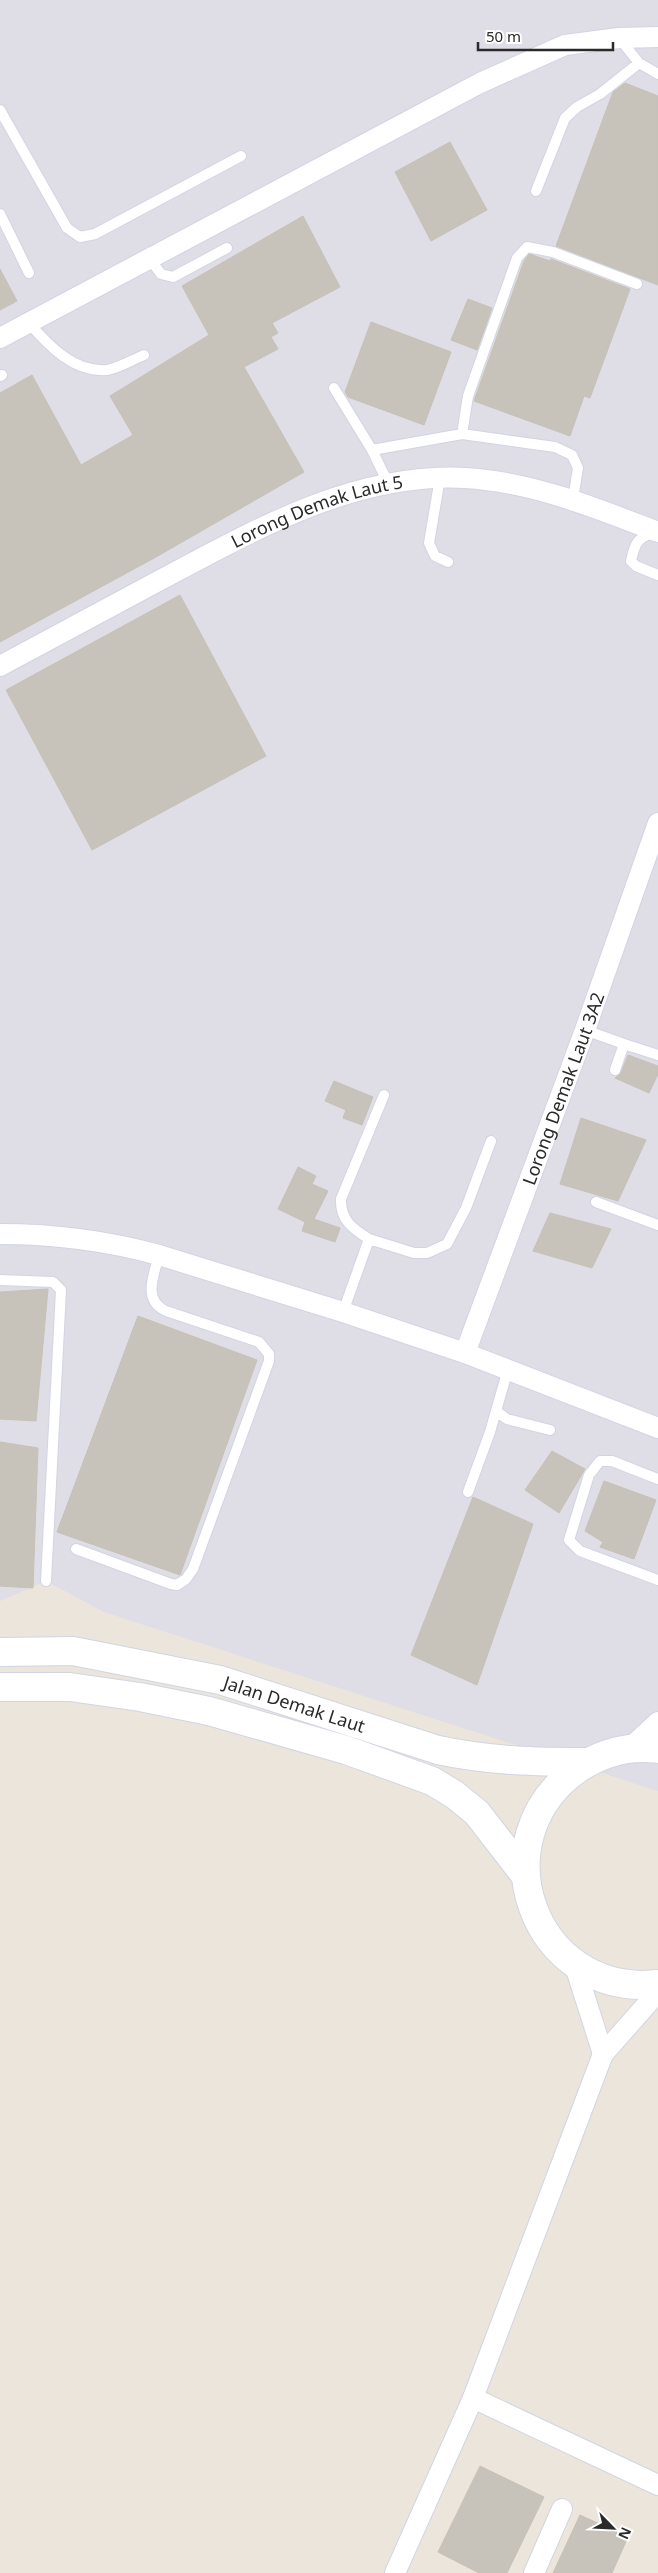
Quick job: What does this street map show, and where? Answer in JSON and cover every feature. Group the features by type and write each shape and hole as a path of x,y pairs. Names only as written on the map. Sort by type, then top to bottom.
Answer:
{"main road":[{"name":"Jalan Demak Laut","path":"0,1652 74,1651 220,1680 438,1750 467,1756 522,1762 588,1762"},
{"name":"Jalan Demak Laut","path":"0,1687 70,1687 140,1697 209,1711 346,1750 432,1781 456,1795 478,1813 525,1875"},
{"path":"658,1749 628,1749 608,1754 588,1762 566,1777 548,1797 539,1813 526,1848 525,1875 535,1915 545,1933 574,1963 607,1980 635,1985 658,1984"}],"street":[{"path":"0,338 480,83 565,45 619,38 658,37"},
{"name":"Lorong Demak Laut 5","path":"0,666 261,527 338,497 388,483 440,478 502,483 573,499 657,531"},
{"name":"Lorong Demak Laut 3A2","path":"465,1353 585,1030 658,823"},
{"path":"0,1234 41,1235 134,1248 159,1255 343,1312 465,1353 658,1428"},
{"path":"628,1749 658,1722"},
{"path":"574,1963 603,2054"},
{"path":"395,2573 473,2398 603,2054 658,1992"},
{"path":"473,2398 658,2485"},
{"path":"534,2573 562,2509"}],"lane":[{"path":"619,38 639,63 658,74"},
{"path":"536,191 564,118 577,107 600,94 639,63"},
{"path":"0,110 67,228 80,237 95,234 241,156"},
{"path":"0,214 29,273"},
{"path":"462,434 468,396 517,258 527,247 554,252 637,284"},
{"path":"149,258 161,274 173,277 227,248"},
{"path":"29,322 54,351 90,368 106,370 144,355"},
{"path":"334,388 372,450 388,483"},
{"path":"372,450 462,434 555,447 572,455 578,468 573,499"},
{"path":"440,478 429,543 435,556 448,562"},
{"path":"657,531 642,537 634,545 630,561 636,566 658,575"},
{"path":"585,1030 658,1055"},
{"path":"615,1070 624,1044"},
{"path":"384,1096 341,1199 343,1217 354,1230 369,1239 414,1252 427,1253 447,1244 466,1208 491,1141"},
{"path":"596,1202 658,1225"},
{"path":"343,1312 369,1239"},
{"path":"76,1549 171,1584 177,1585 186,1579 193,1569 269,1362 270,1354 259,1342 166,1311 156,1304 152,1300 150,1288 159,1255"},
{"path":"0,1280 53,1282 61,1290 46,1581"},
{"path":"468,1492 496,1411 508,1369"},
{"path":"496,1411 519,1423 550,1430"},
{"path":"658,1479 612,1460 600,1461 589,1475 568,1540 570,1544 580,1551 658,1580"}],"shaded area":[{"path":"0,0 658,0 658,1791 104,1612 46,1581 0,1601"}],"building":[{"path":"625,83 658,96 658,285 556,246 613,92"},
{"path":"450,142 487,210 431,241 395,172"},
{"path":"303,216 340,287 272,323 278,333 271,337 278,349 244,367 304,472 156,557 0,642 0,393 32,375 81,465 133,435 110,396 209,335 182,286"},
{"path":"529,254 550,261 551,259 630,289 590,398 584,396 570,436 474,401 524,261"},
{"path":"0,269 17,301 0,310"},
{"path":"468,299 492,308 477,350 451,340"},
{"path":"371,322 451,352 424,425 348,397 345,392"},
{"path":"180,595 266,756 92,850 6,690"},
{"path":"628,1055 658,1066 658,1074 649,1093 615,1078 621,1073"},
{"path":"334,1081 373,1097 362,1125 343,1118 346,1110 325,1101"},
{"path":"581,1118 646,1140 618,1201 560,1184"},
{"path":"298,1167 316,1176 312,1184 328,1191 314,1219 340,1228 335,1242 302,1231 305,1222 278,1209"},
{"path":"550,1213 611,1229 592,1268 533,1251"},
{"path":"48,1289 36,1421 0,1419 0,1292"},
{"path":"138,1316 257,1360 180,1575 57,1532"},
{"path":"0,1442 38,1448 33,1588 0,1586"},
{"path":"552,1451 585,1469 559,1513 525,1490"},
{"path":"604,1481 656,1500 634,1559 600,1547 603,1542 585,1531"},
{"path":"473,1497 533,1524 477,1685 411,1655"},
{"path":"480,2466 544,2497 507,2573 479,2573 438,2552"},
{"path":"580,2515 628,2537 612,2573 553,2573"}]}
